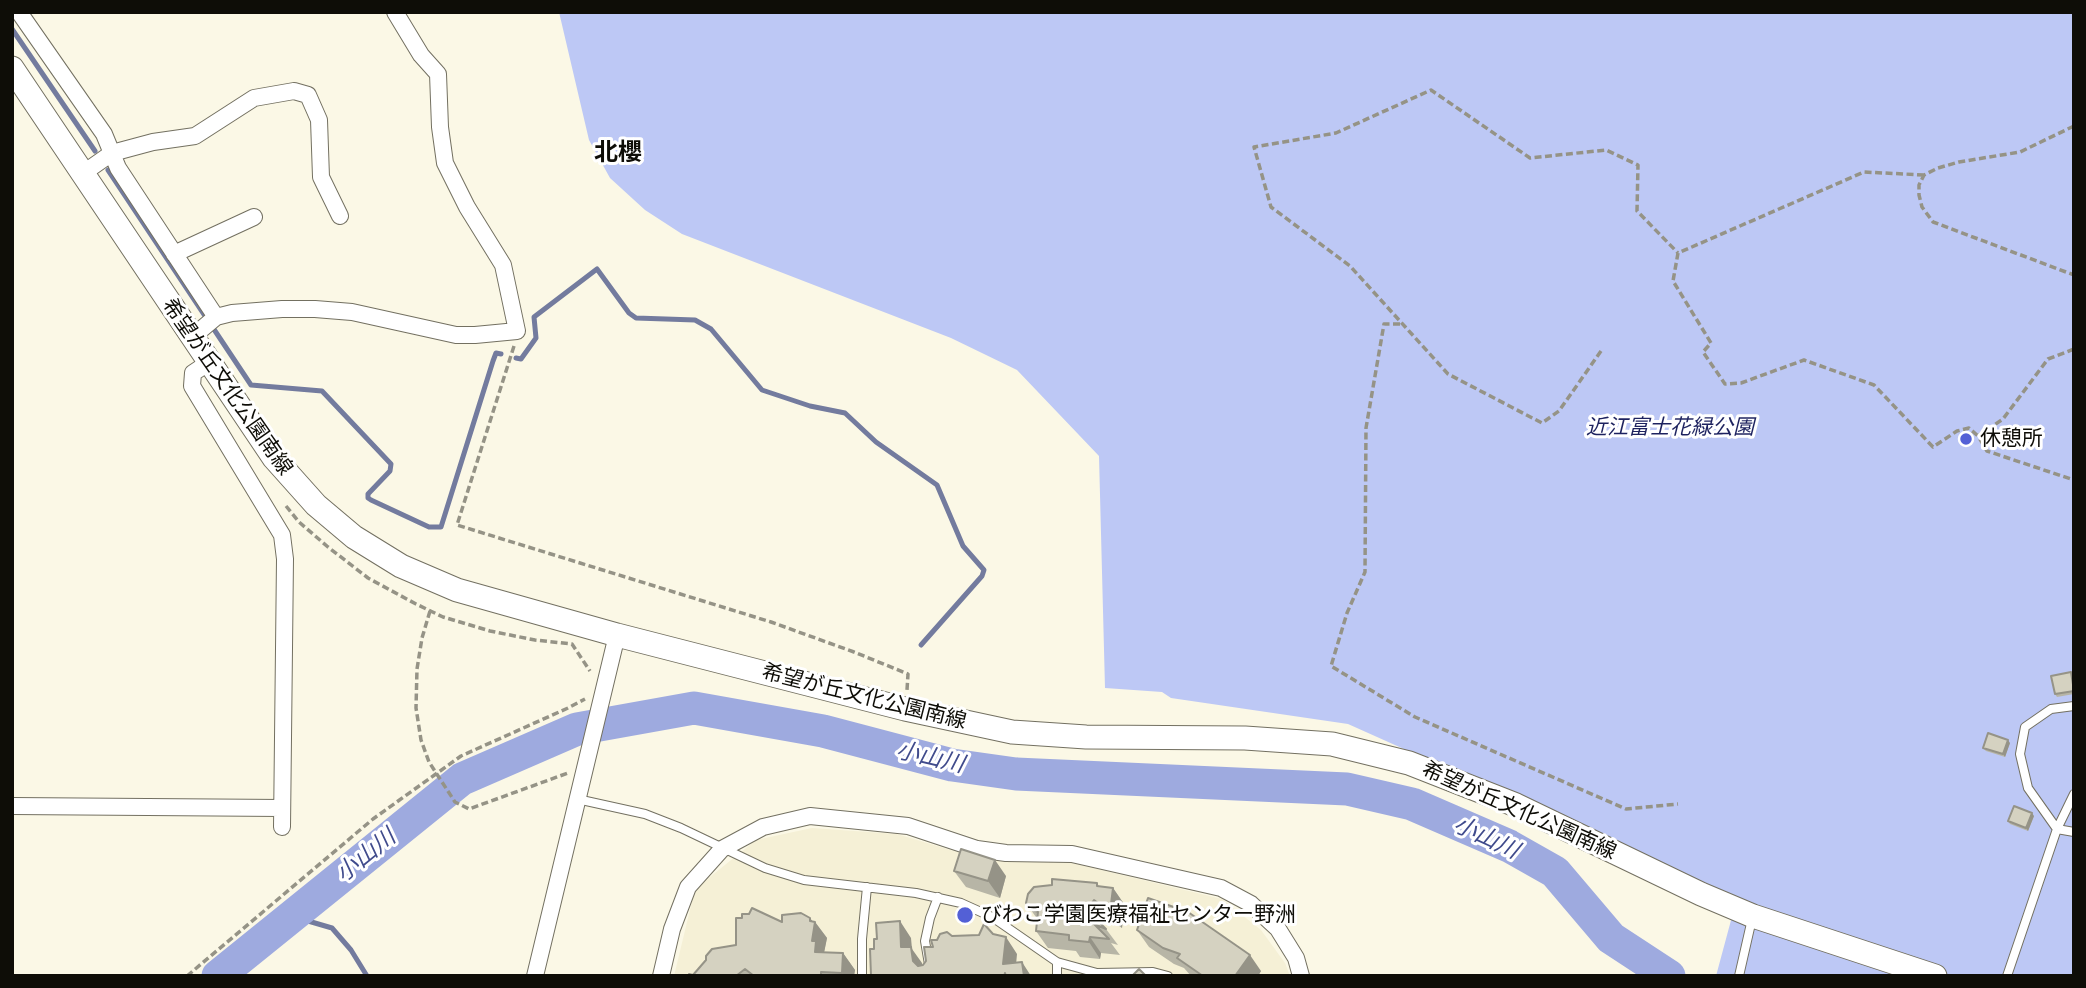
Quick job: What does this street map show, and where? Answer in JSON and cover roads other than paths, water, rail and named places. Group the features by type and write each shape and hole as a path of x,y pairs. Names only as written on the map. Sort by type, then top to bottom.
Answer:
{"main road":[{"name":"希望が丘文化公園南線","path":"12,68 274,458 316,505 354,537 401,565 457,590 617,635 905,709 1012,732 1086,737 1245,738 1332,744 1409,763 1516,805 1753,916 1935,976"}],"street":[{"path":"19,12 104,134 118,168 216,317"},
{"path":"191,338 216,317 232,313 315,309 352,312 456,335 517,331 503,265 467,207 445,163 440,127 438,74 421,55 395,12"},
{"path":"82,174 111,153 153,142 195,136 254,97 294,91 308,95 318,120 321,177 340,216"},
{"path":"174,254 254,217"},
{"path":"208,363 193,373 192,386 282,535 285,559 282,827"},
{"path":"535,976 617,635"},
{"path":"12,806 282,808"},
{"path":"661,976 672,929 688,887 722,849 763,827 810,816 908,826 977,849 1072,854 1221,887 1251,904 1278,929 1296,958 1301,976"}],"lane":[{"path":"2074,706 2051,709 2025,727 2020,754 2028,788 2057,829 2074,832"},
{"path":"2007,976 2057,829 2074,794"},
{"path":"577,799 645,814 765,868 804,880 938,897 961,903 992,917 1057,962 1097,973 1153,972 1168,976"},
{"path":"863,976 862,939 867,887"},
{"path":"931,976 925,941 938,897"},
{"path":"1739,976 1753,916"},
{"path":"1057,962 1057,976"}],"waterway":[{"path":"12,29 95,151"},
{"path":"108,170 251,385 322,391 391,464 390,471 368,494 368,498 429,527 441,527 493,361 496,353 501,354"},
{"path":"516,358 521,359 536,338 534,317 597,269 629,313 636,318 695,320 711,329 762,390 810,406 845,413 876,442 937,485 963,546 984,570 982,576 921,645"},
{"name":"小山川","path":"218,976 462,779 577,729 694,708 823,731 952,765 1016,774 1347,789 1412,804 1509,846 1555,872 1611,938 1669,976"},
{"path":"291,916 332,928 351,950 367,976"}],"place":[{"name":"休憩所","path":"1966,439"},
{"name":"びわこ学園医療福祉センター野洲","path":"965,915"}],"district":[{"name":"北櫻","path":"618,153"}],"park label":[{"name":"近江富士花緑公園","path":"1670,428"}]}
